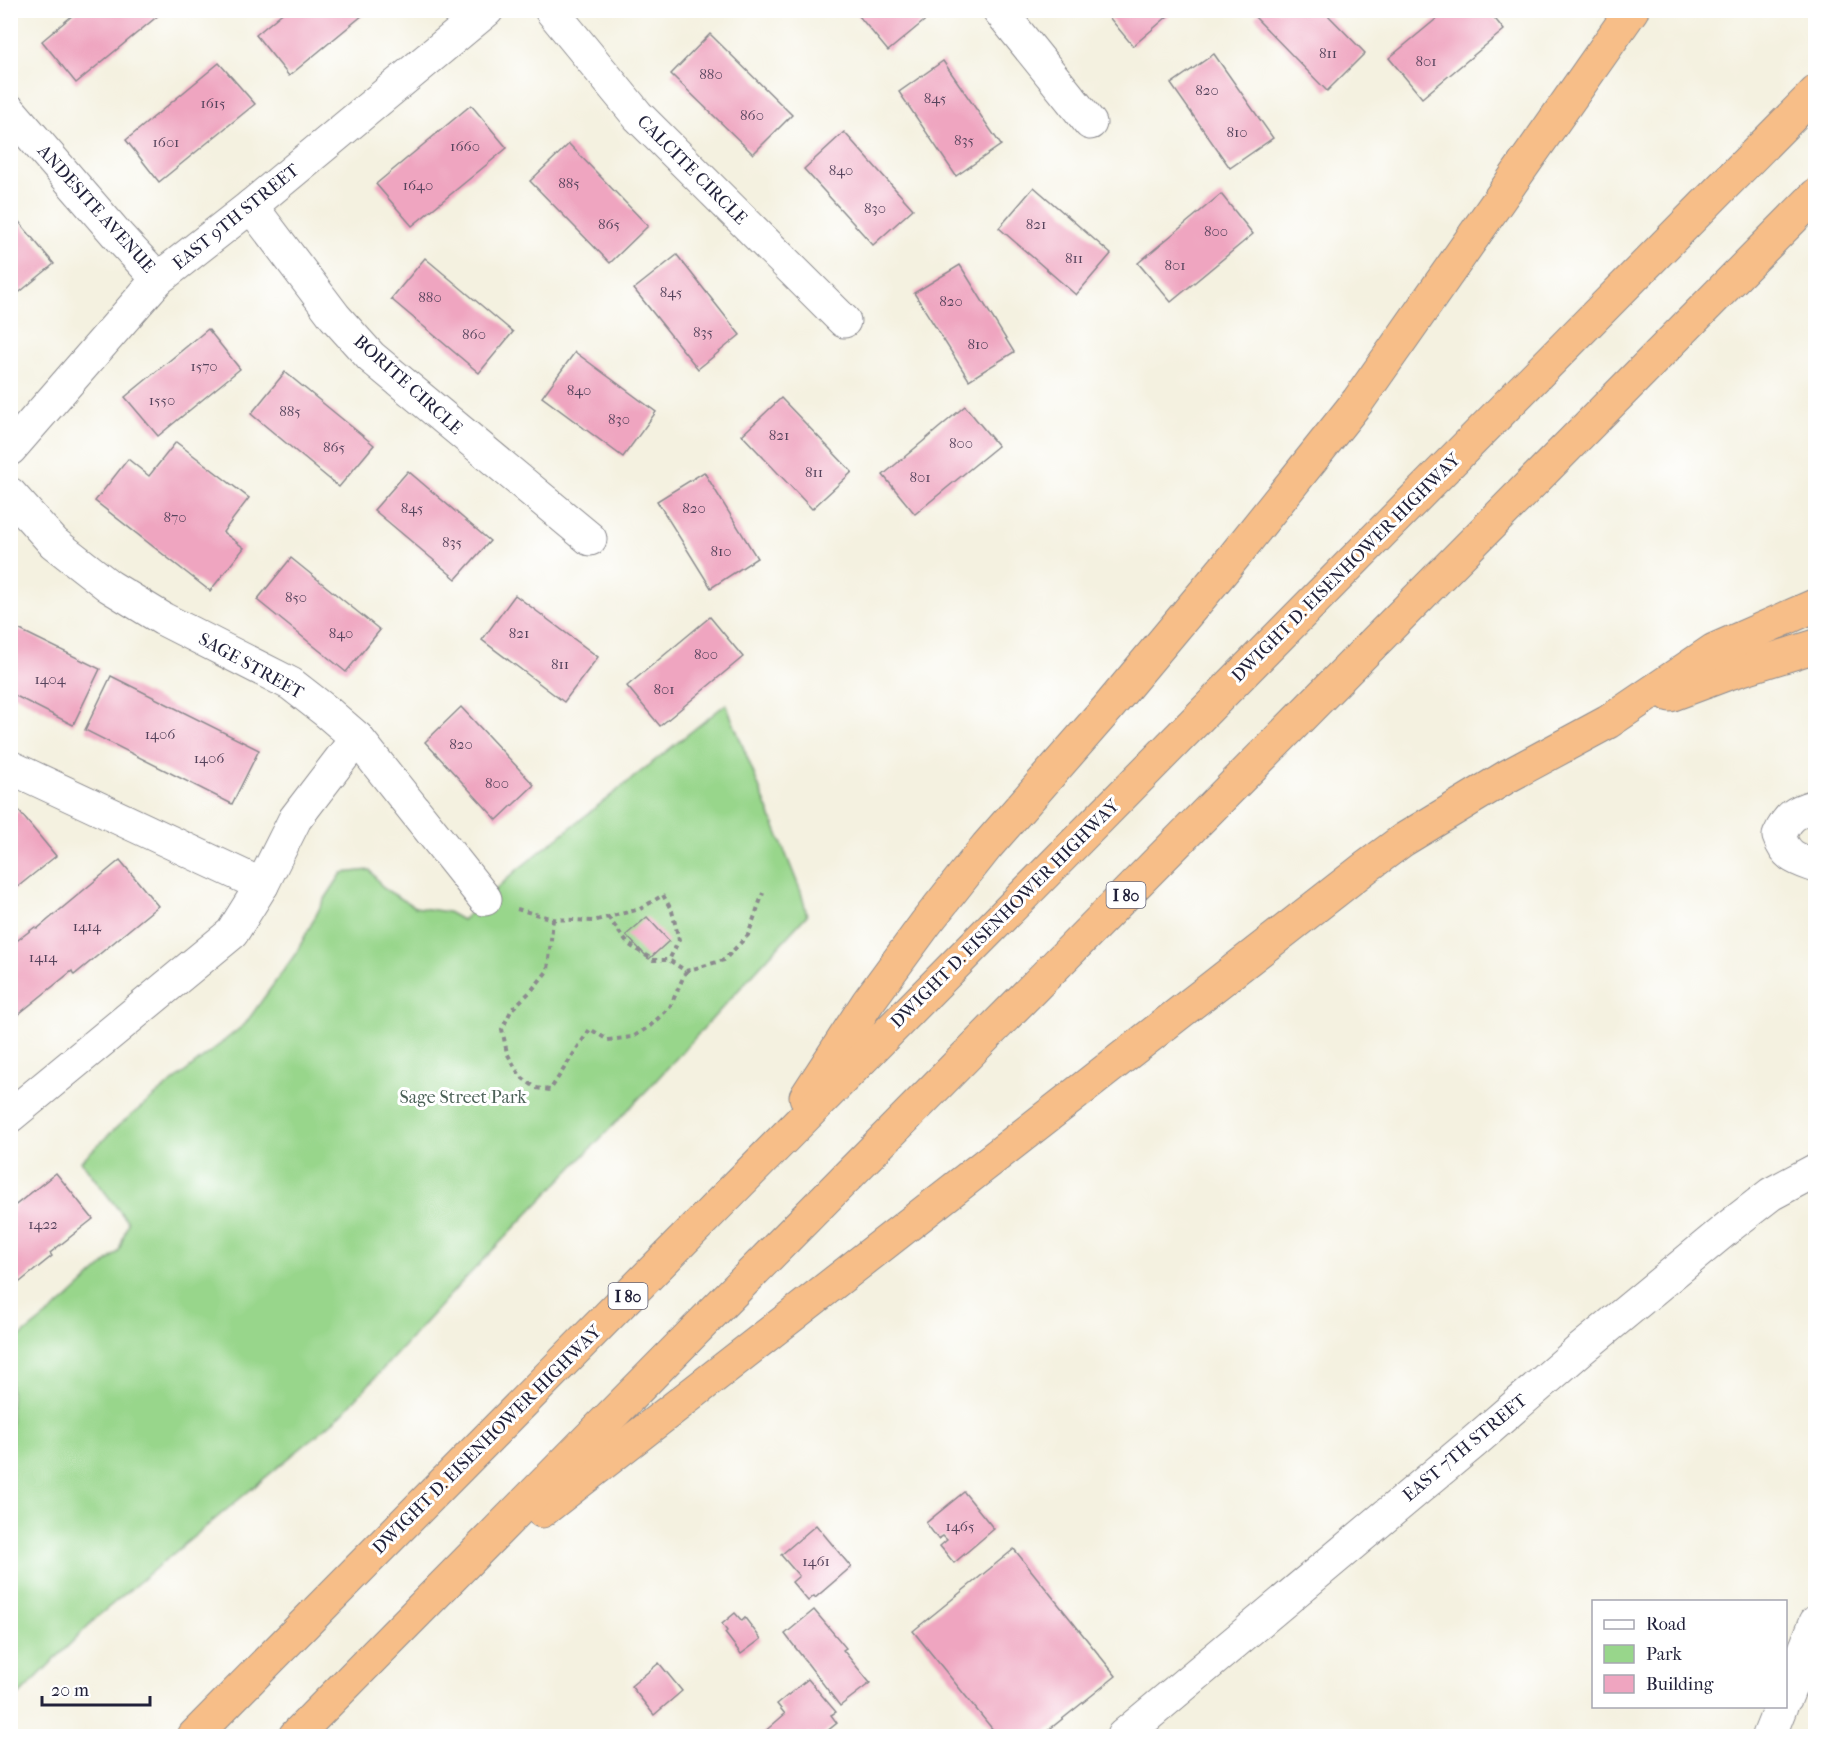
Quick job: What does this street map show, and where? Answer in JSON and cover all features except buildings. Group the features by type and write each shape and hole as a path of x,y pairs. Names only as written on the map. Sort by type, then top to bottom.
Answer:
{"highway":[{"path":"776,1146 820,1073 850,1029 927,923 987,846 1107,709 1224,569 1358,401 1632,10"},
{"name":"DWIGHT D. EISENHOWER HIGHWAY","path":"194,1737 1815,92"},
{"name":"I 80","path":"295,1737 1815,195"},
{"path":"1608,722 1714,650 1815,605"},
{"path":"436,1594 1403,840 1498,782 1608,722 1726,674 1815,646"}],"street":[{"name":"EAST 9TH STREET","path":"10,449 159,279 251,206 487,10"},
{"name":"CALCITE CIRCLE","path":"551,10 638,116 844,321"},
{"path":"999,10 1090,123"},
{"name":"ANDESITE AVENUE","path":"10,111 119,237 159,279"},
{"name":"BORITE CIRCLE","path":"251,206 335,317 371,357 590,539"},
{"name":"SAGE STREET","path":"10,494 54,543 109,586 163,619 291,684 327,712 357,738 485,899"},
{"path":"10,1116 232,933 262,885 295,819 357,738"},
{"path":"10,767 262,885"},
{"path":"1815,806 1798,812 1786,820 1779,836 1783,848 1794,859 1815,866"},
{"name":"EAST 7TH STREET","path":"1139,1732 1588,1343 1771,1194 1815,1170"},
{"path":"1787,1691 1815,1622"},
{"path":"1769,1737 1782,1708"}],"path":[{"path":"608,917 628,944 653,960 669,960 686,971 724,960 748,935 763,893"},
{"path":"485,899 553,919 593,921 640,909 663,895 672,911 679,940 669,960"},
{"path":"553,919 548,970 512,1009 502,1029 507,1053 520,1076 536,1088 550,1090 590,1029 608,1040 633,1037 650,1026 670,1007 686,971"}],"green space":[{"name":"Sage Street Park","path":"726,704 801,892 807,915 650,1087 461,1283 342,1414 98,1616 11,1703 11,1344 65,1301 119,1251 128,1222 81,1161 119,1125 245,1024 296,953 323,902 342,873 370,870 383,888 415,907 448,912 462,920 517,870"}]}
